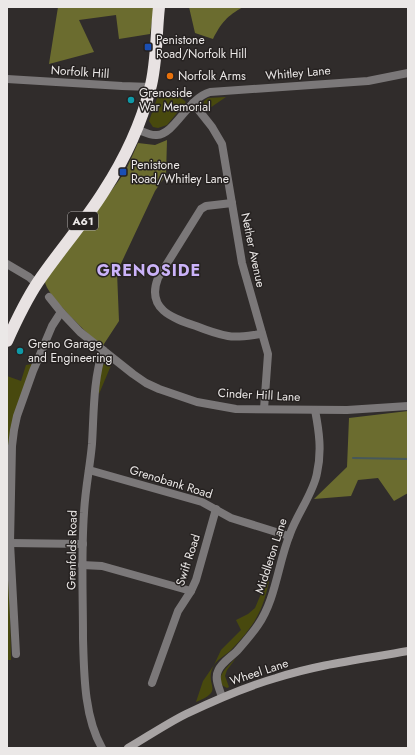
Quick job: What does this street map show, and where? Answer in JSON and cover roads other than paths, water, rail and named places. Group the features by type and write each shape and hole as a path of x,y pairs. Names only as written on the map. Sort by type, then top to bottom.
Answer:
{"highway":[{"name":"A61","path":"7,341 37,284 104,192 118,168 136,129 151,87 159,7"}],"street":[{"name":"Whitley Lane","path":"136,129 154,135 163,133 170,128 192,103 202,95 210,92 368,80 408,73"},
{"name":"Norfolk Hill","path":"7,79 124,87 151,87"},
{"name":"Nether Avenue","path":"192,103 212,127 222,144 242,263 268,354 264,409"},
{"path":"232,203 206,206 201,209 158,278 155,290 157,304 166,313 176,318 217,333 234,337 262,334"},
{"path":"7,264 29,277 37,284"},
{"name":"Cinder Hill Lane","path":"49,297 80,332 102,350 146,383 173,395 224,408 347,410 408,406"},
{"path":"16,654 10,543 12,446 17,416 40,353 52,326 61,312"},
{"name":"Grenfolds Road","path":"102,350 96,372 92,445 86,492 82,565 84,670 86,693 94,728 102,748"},
{"name":"Middleton Lane","path":"222,697 217,679 218,671 238,650 258,625 263,616 272,594 276,575 289,536 297,516 314,484 317,474 320,445 315,410"},
{"name":"Grenobank Road","path":"89,470 193,499 216,509 231,518 289,536"},
{"name":"Swift Road","path":"152,683 178,611 191,591 216,509"},
{"path":"10,543 83,544"},
{"path":"82,565 107,567 191,591"},
{"name":"Wheel Lane","path":"128,748 184,715 222,697 254,685 298,672 408,651"}],"waterway":[{"path":"353,458 408,459"}],"place":[{"name":"Penistone Road/Norfolk Hill","path":"148,47"},
{"name":"Norfolk Arms","path":"170,76"},
{"name":"Grenoside War Memorial","path":"131,100"},
{"name":"Penistone Road/Whitley Lane","path":"123,172"},
{"name":"Greno Garage and Engineering","path":"20,351"}],"district":[{"name":"GRENOSIDE","path":"149,270"}]}
